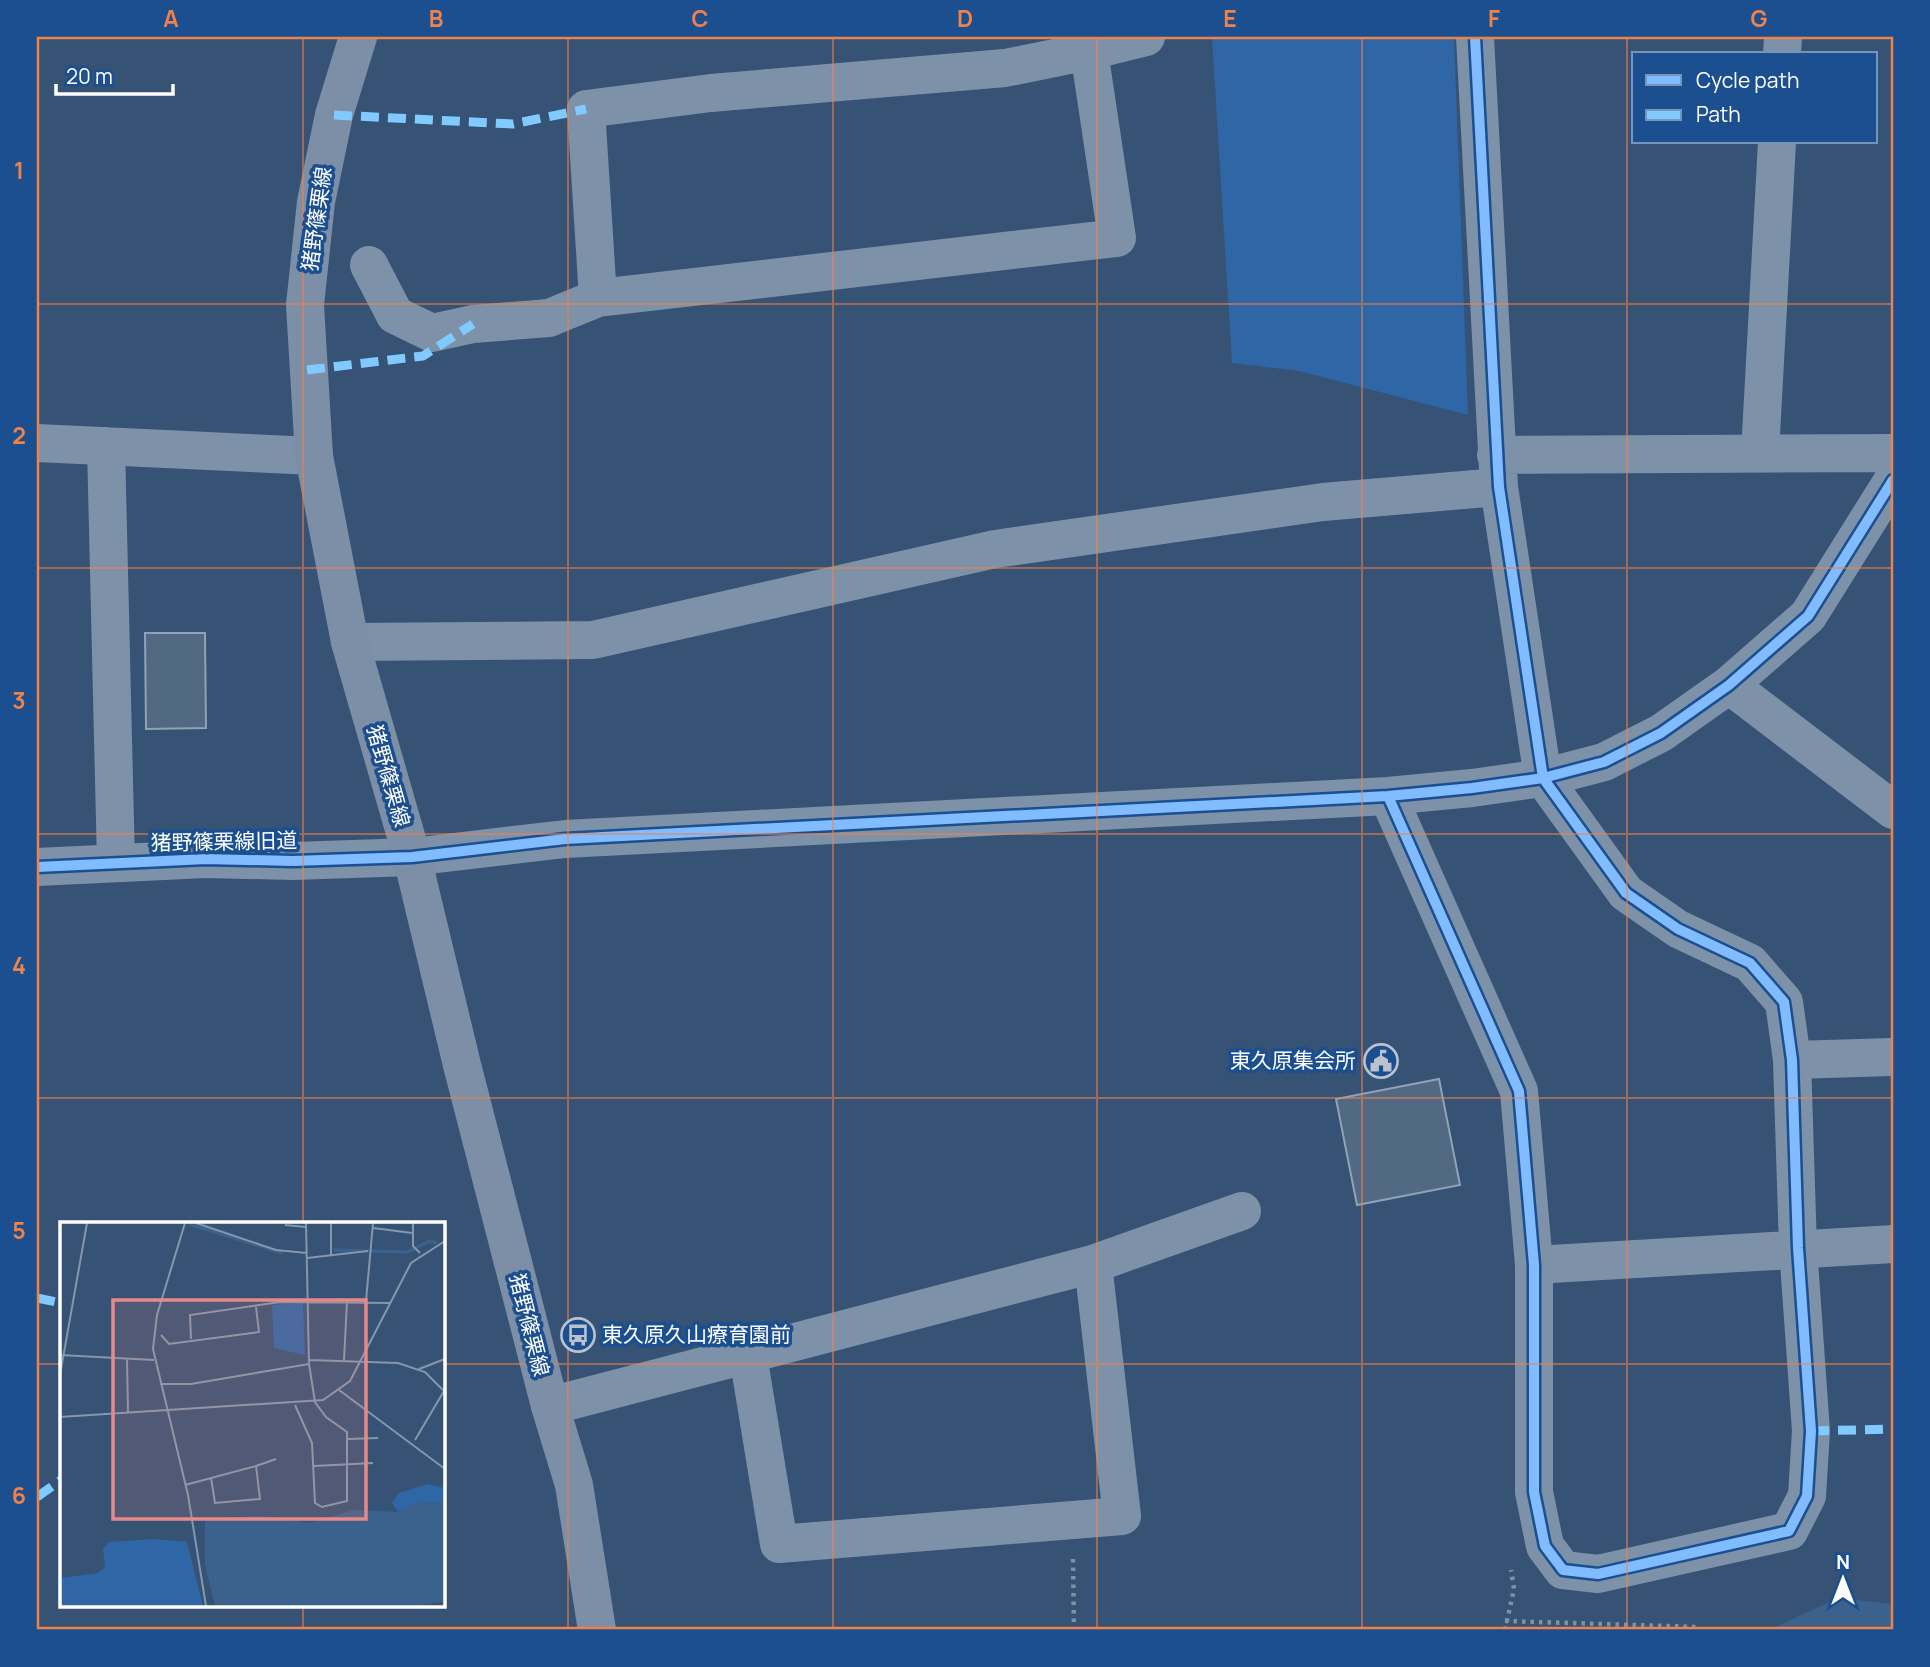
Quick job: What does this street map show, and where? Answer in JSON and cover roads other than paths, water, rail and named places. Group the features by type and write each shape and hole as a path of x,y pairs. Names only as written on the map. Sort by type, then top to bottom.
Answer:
{"main road":[{"name":"猪野篠栗線","path":"358,37 334,115 316,202 305,305 314,456 350,642 412,858 550,1406 574,1485 597,1630"}],"street":[{"path":"598,298 586,109 711,93 1005,68 1146,37"},
{"path":"1388,796 1519,1091 1534,1265 1534,1492 1545,1546 1563,1570 1598,1574 1789,1531 1807,1496 1811,1431 1798,1248 1792,1060 1784,1002 1750,963 1678,929 1626,893 1543,778 1497,471 1475,37"},
{"path":"369,265 395,315 432,333 473,324 549,318 598,298 1117,238 1089,51"},
{"path":"1760,453 1777,144"},
{"path":"37,443 314,456"},
{"path":"106,446 116,863"},
{"path":"350,642 593,640 995,549 1323,502 1497,471 1760,453 1893,453"},
{"name":"猪野篠栗線旧道","path":"37,867 206,859 293,861 412,858 565,839 1388,796 1543,778 1604,762 1661,733 1729,685 1808,616 1893,480"},
{"path":"1729,685 1893,810"},
{"path":"1792,1060 1893,1057"},
{"path":"550,1406 1093,1264 1241,1211"},
{"path":"1534,1265 1893,1244"},
{"path":"748,1355 779,1544 1122,1516 1093,1264"}],"place":[{"name":"東久原集会所","path":"1381,1061"},
{"name":"東久原久山療育園前","path":"578,1335"}]}
